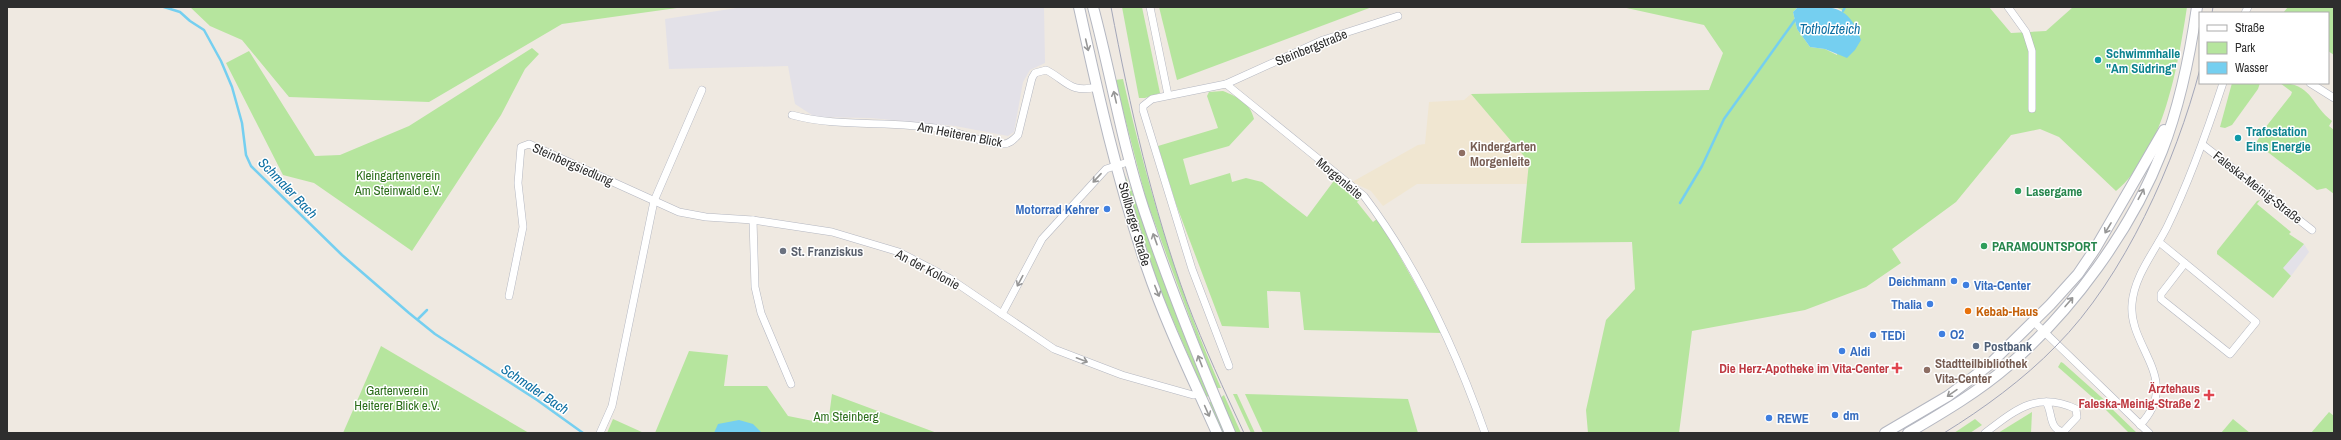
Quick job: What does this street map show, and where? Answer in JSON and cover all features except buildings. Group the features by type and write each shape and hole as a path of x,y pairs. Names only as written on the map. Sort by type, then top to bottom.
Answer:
{"main road":[{"name":"Stollberger Straße","path":"1079,7 1097,87 1133,224 1148,270 1216,433"},
{"name":"Stollberger Straße","path":"1093,7 1144,210 1186,325 1230,433"},
{"path":"1908,433 1994,377 2044,332 2096,271 2128,218 2162,151 2192,42 2197,7"},
{"path":"1884,433 1948,396 1989,365 2078,274 2095,249 2172,116"}],"street":[{"path":"1150,7 1168,95"},
{"path":"2008,7 2026,32 2032,51 2032,109"},
{"name":"Steinbergstraße","path":"1226,84 1323,40 1398,16"},
{"name":"Am Heiteren Blick","path":"792,115 826,122 904,124 926,127 1003,144 1013,140 1018,135 1032,78 1035,73 1046,70 1070,87 1090,89 1097,87"},
{"path":"1226,84 1168,95 1146,102 1143,110 1192,269 1229,366"},
{"name":"Morgenleite","path":"1226,84 1364,196 1380,217 1431,306 1460,368 1485,433"},
{"name":"Faleska-Meinig-Straße","path":"2140,425 2152,412 2155,401 2156,380 2133,315 2132,303 2140,277 2159,242 2203,145 2224,84"},
{"path":"2312,84 2334,98"},
{"path":"600,433 612,406 654,201 702,90"},
{"name":"Steinbergsiedlung","path":"509,296 523,227 518,183 519,155 521,147 525,144 529,144 679,212 706,218 753,220"},
{"name":"Faleska-Meinig-Straße","path":"2203,145 2312,230"},
{"path":"1002,314 1042,238 1106,169 1131,161"},
{"path":"753,220 755,287 761,313 791,384"},
{"name":"An der Kolonie","path":"753,220 832,232 899,252 949,278 1054,349 1122,375 1192,395 1200,394"},
{"path":"2159,242 2185,263 2256,322 2230,354 2161,300 2161,294 2185,263"},
{"path":"2033,321 2149,433"},
{"path":"1985,433 2012,412 2031,403 2046,402 2062,404 2076,410 2077,417 2063,432 2055,427 2052,422 2051,408 2046,402"}],"shaded area":[{"path":"743,7 1044,7 1045,63 1030,70 1023,82 1014,132 1008,136 955,126 870,118 815,117 795,104 788,66 669,69 665,19"},
{"name":"Kindergarten Morgenleite","path":"1471,94 1529,161 1528,184 1417,184 1383,206 1371,191 1352,182 1418,145 1425,144 1429,102 1464,100"},
{"path":"2304,244 2309,252 2291,276 2282,268"}],"green space":[{"path":"190,7 684,7 562,24 429,102 289,97 242,40 210,26"},
{"path":"1122,7 1142,7 1160,93 1145,98 1139,98"},
{"path":"1159,7 1372,7 1177,80"},
{"path":"1622,7 1798,7 1793,12 1797,29 1810,47 1825,49 1837,55 1842,10 1835,7 1989,7 2011,33 2046,31 2073,7 2187,7 2173,80 2157,131 2146,154 2132,174 2116,191 2059,137 2040,129 2011,135 1956,202 1892,249 1901,263 1866,287 1805,310 1692,331 1679,433 1588,433 1586,410 1606,320 1635,289 1632,242 1521,243 1529,162 1471,94 1709,90 1723,53 1704,25"},
{"path":"2288,7 2334,7 2334,55 2329,52 2329,12 2284,12"},
{"name":"Kleingartenverein Am Steinwald e.V.","path":"532,48 539,54 525,69 501,115 412,251 314,183 283,175 226,63 249,51 315,156 340,155 409,126"},
{"path":"1123,79 1142,158 1164,235 1190,312 1221,388 1217,388 1217,392 1146,199 1115,80"},
{"path":"2232,84 2260,84 2258,89 2232,125 2225,128 2220,127"},
{"path":"2281,84 2291,84 2305,91 2332,121 2329,126 2334,130 2334,194 2326,188 2317,190 2256,143 2265,128 2292,92"},
{"path":"1223,91 1238,98 1246,104 1254,119 1229,146 1183,159 1190,185 1230,173 1232,182 1246,178 1262,182 1307,217 1336,178 1361,198 1357,202 1373,222 1378,218 1443,333 1304,330 1300,292 1267,291 1269,328 1222,326 1176,204 1158,146 1218,128 1207,96 1209,92"},
{"path":"1122,169 1144,218 1209,396 1206,397 1158,285"},
{"path":"2260,200 2257,204 2291,232 2289,234 2304,244 2283,268 2291,276 2273,298 2217,254 2217,251 2257,201"},
{"name":"Gartenverein Heiterer Blick e.V.","path":"381,346 529,433 343,433"},
{"name":"Am Steinberg","path":"689,351 728,355 724,386 767,386 788,416 828,424 832,394 937,433 655,433"},
{"path":"2061,362 2109,404 2099,403 2058,367"},
{"path":"1233,394 1237,394 1255,433 1251,433"},
{"path":"1245,394 1408,399 1418,433 1263,433"},
{"path":"1224,395 1241,433 1235,433 1220,398"},
{"path":"1212,401 1226,433 1221,433 1208,403"},
{"path":"2110,407 2137,433 2129,433 2105,409"},
{"path":"2032,412 2031,433 1998,433"},
{"path":"2329,412 2334,416 2334,433 2311,433"},
{"path":"613,419 644,433 607,433"},
{"path":"1975,419 1982,425 1970,433 1954,433"},
{"path":"2233,419 2250,433 2221,433"}],"water":[{"name":"Totholzteich","path":"1798,7 1829,8 1844,13 1856,28 1861,40 1855,50 1847,58 1825,49 1810,47 1797,29 1793,12"},
{"path":"739,420 753,424 762,433 714,433 718,424"}],"waterway":[{"name":"Schmaler Bach","path":"164,7 180,12 204,30 221,61 232,87 242,123 246,155 251,166 342,255 435,334 537,400 583,433"},
{"path":"1843,11 1845,7"},
{"path":"1680,203 1702,166 1724,119 1795,20"},
{"name":"Schmaler Bach","path":"418,319 427,310"}],"tram line":[{"path":"1111,7 1134,119 1174,266 1214,368 1244,433"},
{"path":"2212,12 2213,7"},
{"path":"1944,433 2003,393 2044,358 2081,318 2104,287 2125,253 2162,179 2190,105 2199,73"}],"place":[{"name":"Schwimmhalle \"Am Südring\"","path":"2098,60"},
{"name":"Trafostation Eins Energie","path":"2238,138"},
{"name":"Kindergarten Morgenleite","path":"1462,153"},
{"name":"Lasergame","path":"2018,191"},
{"name":"Motorrad Kehrer","path":"1107,209"},
{"name":"PARAMOUNTSPORT","path":"1984,246"},
{"name":"St. Franziskus","path":"783,251"},
{"name":"Deichmann","path":"1954,281"},
{"name":"Vita-Center","path":"1966,285"},
{"name":"Thalia","path":"1930,304"},
{"name":"Kebab-Haus","path":"1968,311"},
{"name":"O2","path":"1942,334"},
{"name":"TEDi","path":"1873,335"},
{"name":"Postbank","path":"1976,346"},
{"name":"Aldi","path":"1842,351"},
{"name":"Die Herz-Apotheke im Vita-Center","path":"1897,368"},
{"name":"Stadtteilbibliothek Vita-Center","path":"1927,370"},
{"name":"Ärztehaus Faleska-Meinig-Straße 2","path":"2209,395"},
{"name":"dm","path":"1835,415"},
{"name":"REWE","path":"1769,418"}]}
